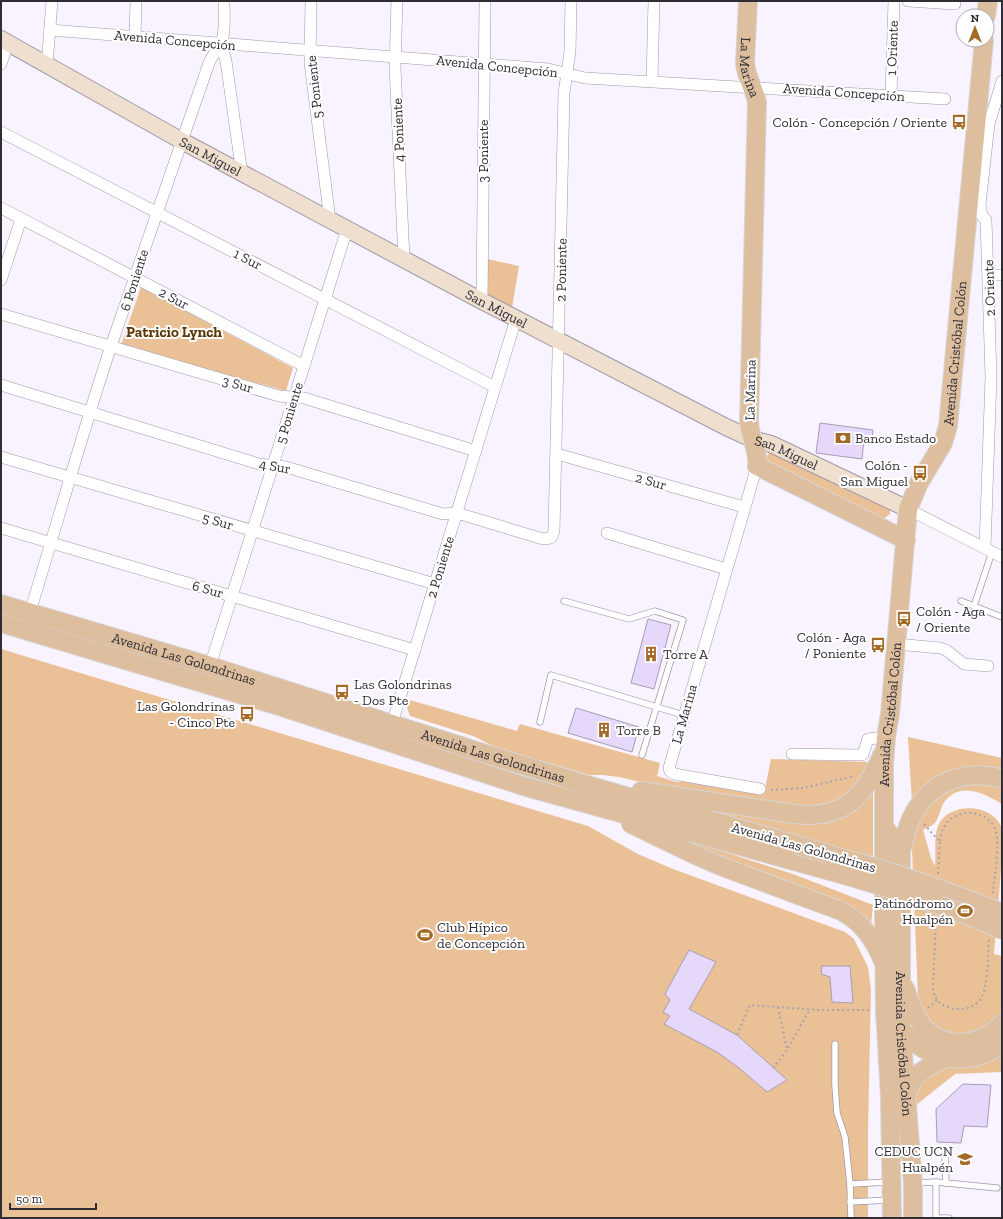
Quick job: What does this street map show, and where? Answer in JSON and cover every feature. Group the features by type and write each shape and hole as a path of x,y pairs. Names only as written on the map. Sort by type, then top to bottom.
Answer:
{"main road":[{"name":"La Marina","path":"748,1 745,63 746,71 757,102 749,427 758,457 757,466"},
{"name":"Avenida Cristóbal Colón","path":"891,1209 890,1097 885,1003 885,742 890,714 908,509 919,483 943,443 948,426 983,48"},
{"name":"San Miguel","path":"757,466 906,540"},
{"name":"Avenida Las Golondrinas","path":"1,604 210,666 287,700 523,786 602,808 797,853 893,873 991,912"},
{"name":"Avenida Las Golondrinas","path":"1,623 186,678 392,724 797,853"},
{"path":"186,678 201,674 210,666"},
{"path":"584,784 691,797 794,814 816,815 836,811 857,797 874,771 885,742"},
{"name":"Avenida Cristóbal Colón","path":"913,1218 913,1183 901,1029 901,851 914,813 923,800 934,789 949,780 967,776 986,775 1002,779"},
{"path":"602,808 695,855 723,867 831,907 850,916 864,927 880,954 885,966"},
{"path":"884,826 901,851"},
{"path":"991,912 1002,913"},
{"path":"991,912 1002,930"},
{"path":"991,912 1002,938"},
{"path":"901,974 905,989 917,1017 927,1030 940,1038 960,1043 973,1042 992,1034 1002,1024"},
{"path":"885,1003 901,1029 920,1047 929,1052 948,1057 963,1058 979,1056 1002,1043"},
{"path":"907,1094 912,1080 930,1066 948,1057"}],"street":[{"path":"47,65 52,1"},
{"path":"135,37 136,1"},
{"name":"6 Poniente","path":"30,612 70,478 156,212 208,63 221,44 223,34 224,1"},
{"name":"5 Poniente","path":"311,1 310,51 312,76 330,220"},
{"name":"4 Poniente","path":"397,1 395,56 404,259"},
{"name":"3 Poniente","path":"482,301 485,1"},
{"name":"2 Poniente","path":"551,538 554,531 557,454 564,93 570,52 571,1"},
{"path":"652,81 654,1"},
{"name":"1 Oriente","path":"891,95 894,1"},
{"path":"908,1 954,4"},
{"name":"Avenida Concepción","path":"50,30 548,69 585,78 945,99"},
{"path":"1,64 5,41"},
{"name":"San Miguel","path":"5,41 242,174 516,319 726,427 752,439 771,444 908,509 993,552"},
{"name":"6 Poniente","path":"221,44 226,62 242,174"},
{"name":"2 Oriente","path":"993,552 989,275 986,220 982,216 980,204 989,124 1002,81"},
{"name":"1 Sur","path":"1,132 495,387"},
{"name":"2 Sur","path":"1,208 304,366"},
{"path":"1,280 21,219"},
{"name":"5 Poniente","path":"210,666 347,229"},
{"path":"989,275 1002,275"},
{"name":"3 Sur","path":"1,314 111,348 279,396 304,398 476,450"},
{"name":"2 Poniente","path":"392,724 516,319"},
{"name":"4 Sur","path":"1,385 259,464 286,467 442,514 457,513 543,539 551,538"},
{"name":"2 Sur","path":"557,454 744,507"},
{"name":"5 Sur","path":"1,457 435,584"},
{"name":"La Marina","path":"757,466 683,715 669,768 671,773 760,789"},
{"name":"6 Sur","path":"1,528 415,650"},
{"path":"607,533 726,569"},
{"path":"896,644 940,648 946,650 964,664 988,666"},
{"path":"792,754 860,755 864,754 868,739 885,742"}],"lane":[{"path":"974,606 993,552"},
{"path":"564,601 629,618 655,611 684,620 642,755"},
{"path":"961,601 1002,617"},
{"path":"540,722 551,675 683,715"},
{"path":"835,1044 837,1113 845,1137 850,1184 851,1218"},
{"path":"945,1154 946,1183"},
{"path":"850,1184 891,1182"},
{"path":"936,1182 936,1218 949,1218"},
{"path":"913,1183 936,1182 997,1188"},
{"path":"850,1202 891,1209"}],"path":[{"path":"760,789 776,790 803,788 860,776 866,778 868,782"},
{"path":"737,1035 750,1005 810,1009 885,1003"},
{"path":"778,1007 787,1050"},
{"path":"773,1068 787,1050 810,1009"}],"shaded area":[{"path":"487,259 519,266 512,308 488,296 486,288"},
{"path":"141,287 293,368 286,391 121,345"},
{"path":"773,452 890,508 890,514 882,520 765,461 768,454"},
{"name":"Club Hípico de Concepción","path":"1,649 588,826 638,854 673,869 845,932 854,939 868,967 871,990 868,1218 1,1218"},
{"path":"410,700 517,731 520,724 660,763 657,776 676,782 685,781 764,794 771,759 869,762 862,781 839,803 809,808 649,784 619,777 589,775 497,748 473,736 410,716 407,708"},
{"path":"908,737 1002,758 1002,771 978,768 957,768 935,778 923,788 912,803"},
{"name":"Patinódromo Hualpén","path":"960,781 1002,784 1002,804 979,793 971,791 956,792 943,804 936,822 923,830 931,858 935,866 938,826 943,818 951,812 971,808 981,810 990,814 997,820 1002,829 1002,860 994,954 1002,956 1002,1015 973,1036 942,1032 928,1021 918,999 912,849 914,830 927,803"},
{"path":"873,792 873,857 684,804 828,821 843,817 857,808"},
{"path":"675,836 793,874 873,905 871,926 718,858"},
{"path":"1002,1048 1002,1072 955,1074 910,1110 920,1083 935,1069"}],"building":[{"path":"820,423 873,430 872,439 864,439 862,459 816,453"},
{"name":"Torre A","path":"648,619 671,625 654,689 631,683"},
{"name":"Torre B","path":"576,708 639,727 632,752 568,733"},
{"path":"689,950 716,962 689,1009 737,1035 787,1080 767,1092 739,1068 717,1052 664,1024 670,1016 663,1012 670,1000 665,994"},
{"path":"822,966 850,966 853,1003 832,1002 830,977 821,974"},
{"path":"963,1084 991,1085 987,1127 964,1126 961,1143 937,1142 936,1109"}],"place":[{"name":"Colón - Concepción / Oriente","path":"959,122"},
{"name":"Banco Estado","path":"843,438"},
{"name":"Colón - San Miguel","path":"920,473"},
{"name":"Colón - Aga / Oriente","path":"904,619"},
{"name":"Colón - Aga / Poniente","path":"878,645"},
{"name":"Torre A","path":"651,654"},
{"name":"Las Golondrinas - Dos Pte","path":"342,692"},
{"name":"Las Golondrinas - Cinco Pte","path":"247,714"},
{"name":"Torre B","path":"604,730"},
{"name":"Patinódromo Hualpén","path":"965,911"},
{"name":"Club Hípico de Concepción","path":"425,935"},
{"name":"CEDUC UCN Hualpén","path":"965,1159"}],"district":[{"name":"Patricio Lynch","path":"174,332"}]}
